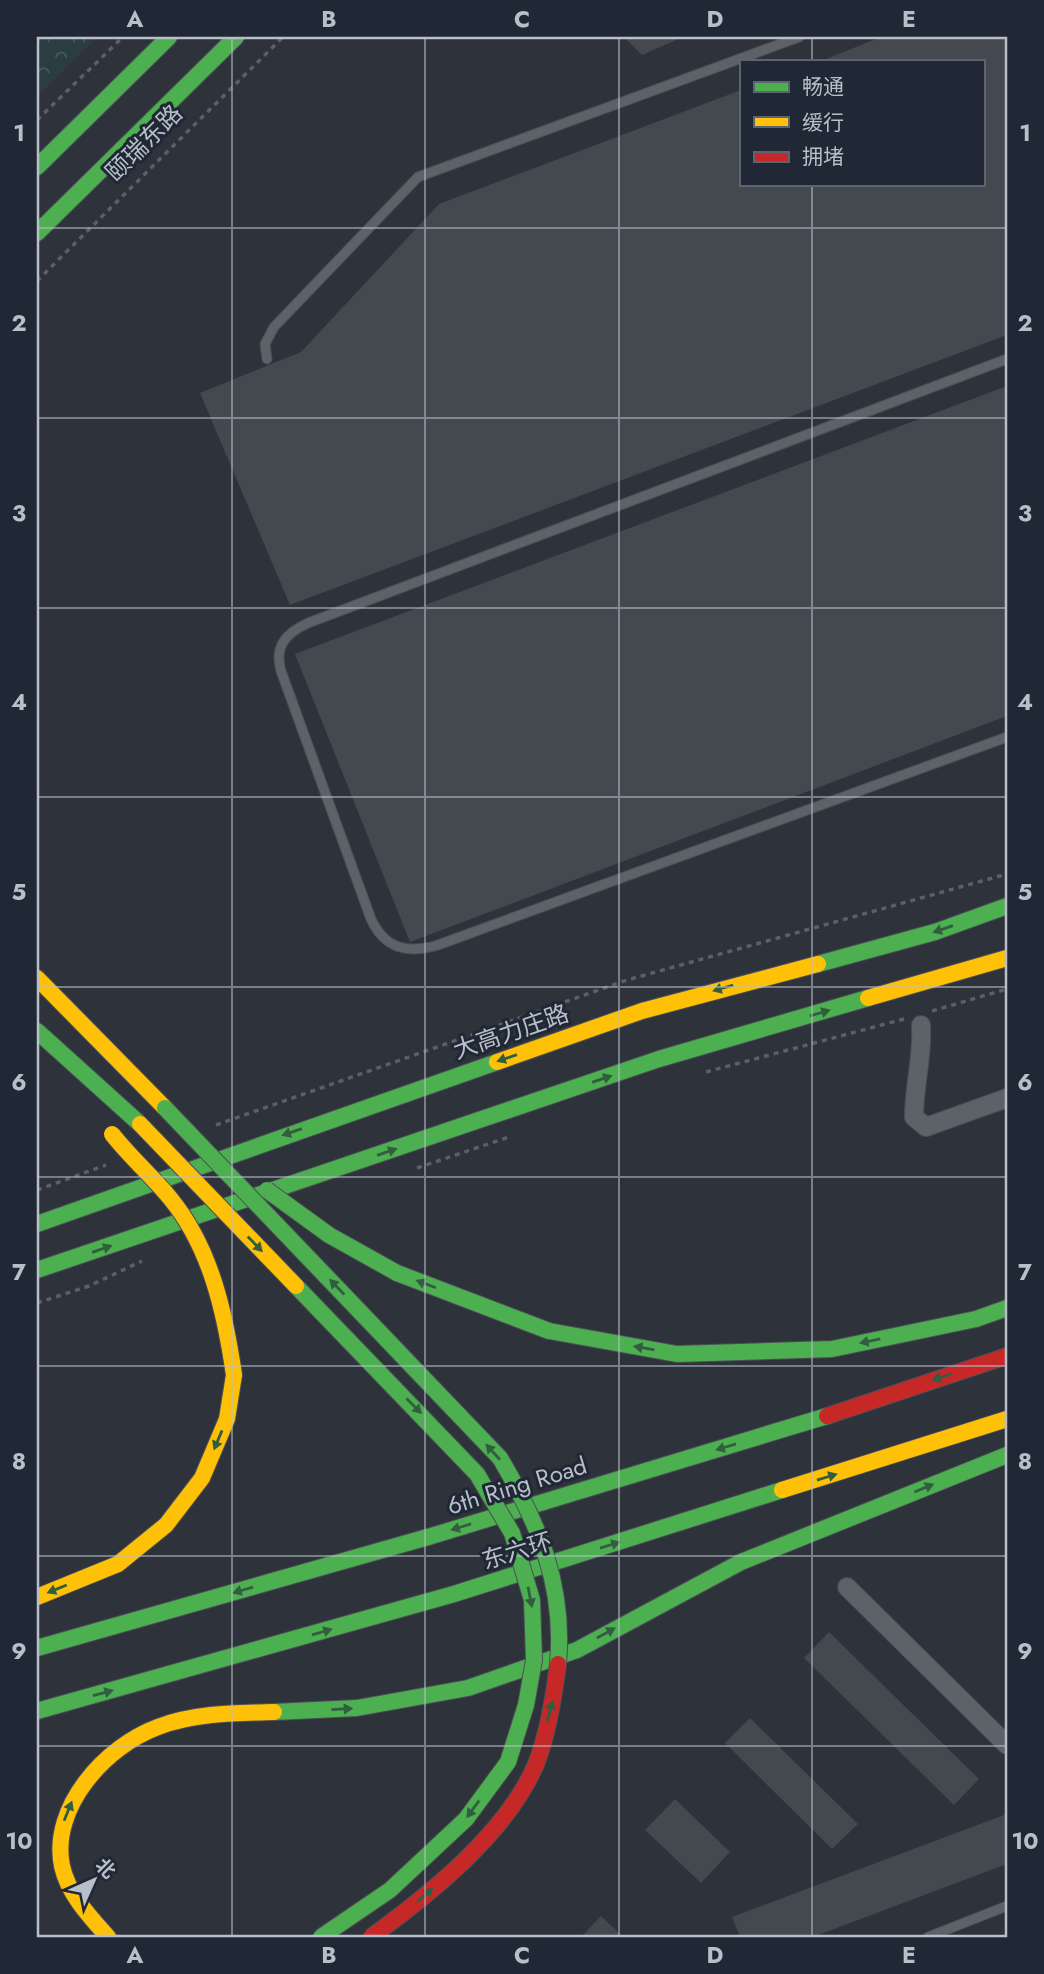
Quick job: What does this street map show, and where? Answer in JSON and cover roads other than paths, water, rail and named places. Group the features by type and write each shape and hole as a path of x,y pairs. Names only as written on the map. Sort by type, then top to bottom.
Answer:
{"main road":[{"path":"37,167 169,37"},
{"name":"颐瑞东路","path":"37,233 236,37"},
{"name":"大高力庄路","path":"37,1224 642,1011 935,932 1007,906"},
{"path":"37,1270 659,1059 1007,958"},
{"path":"37,978 500,1458 531,1511 553,1572 561,1655 553,1700 535,1766 496,1824 445,1877 403,1915 371,1937"},
{"path":"40,1034 89,1102"},
{"path":"40,1034 140,1124 477,1474 512,1533 532,1600 534,1660 526,1705 508,1762 457,1828 390,1890 321,1937"},
{"path":"165,1108 289,1207 329,1235 397,1273 549,1331 677,1354 832,1349 976,1319 1007,1308"},
{"path":"37,1597 118,1564 166,1525 202,1478 227,1419 234,1375 228,1326 202,1247 176,1205 124,1150 108,1128"},
{"name":"6th Ring Road","path":"37,1648 428,1537 811,1420 1007,1356"},
{"name":"东六环","path":"37,1711 454,1594 1007,1419"},
{"path":"108,1937 80,1905 62,1867 63,1825 76,1792 112,1755 157,1727 216,1714 357,1708 480,1684 577,1650 741,1562 1007,1455"}],"street":[{"path":"915,1019 921,1068 914,1087 914,1117 926,1127 1007,1098"},
{"path":"846,1587 1007,1745"}],"lane":[{"path":"267,359 265,344 274,327 418,177 799,37"},
{"path":"1007,359 308,623 284,639 278,661 371,919 386,942 407,950 438,945 1007,737"},
{"path":"928,1937 1007,1906"}]}
